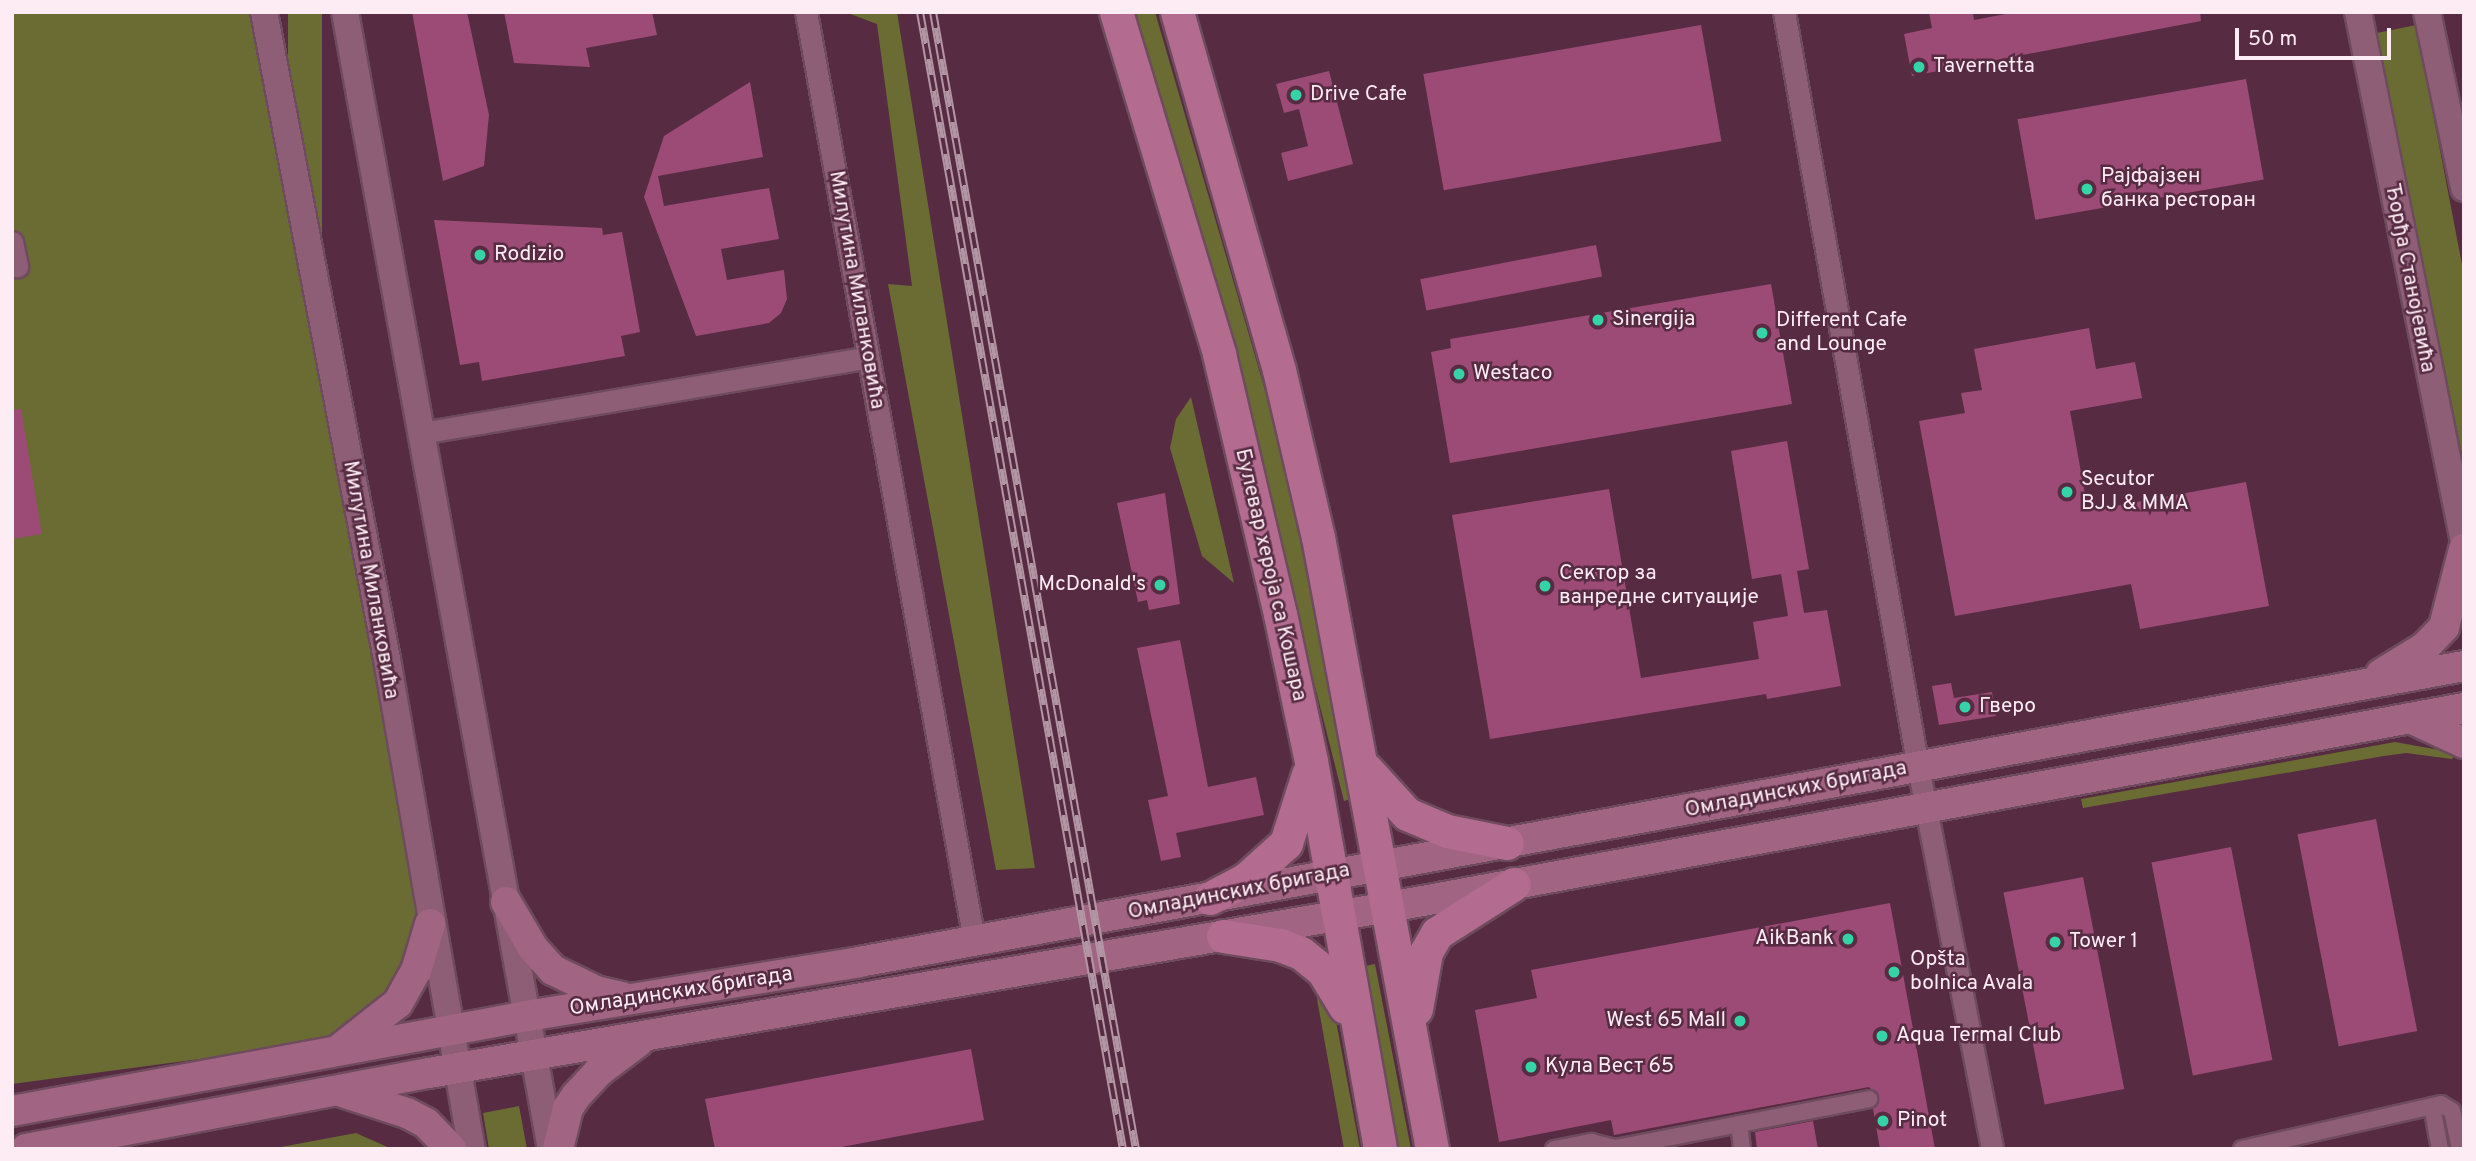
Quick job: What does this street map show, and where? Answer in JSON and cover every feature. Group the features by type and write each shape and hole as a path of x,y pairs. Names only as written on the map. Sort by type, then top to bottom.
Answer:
{"main road":[{"name":"Булевар хероја са Кошара","path":"1116,12 1219,354 1311,761 1380,1149"},
{"path":"1177,12 1279,370 1364,767 1432,1149"},
{"path":"2354,688 2403,664 2444,627 2464,550"},
{"name":"Омладинских бригада","path":"12,1111 527,1016 633,1000 1210,898 2464,666"},
{"name":"Омладинских бригада","path":"26,1149 459,1069 1514,884 2464,708"},
{"path":"2410,718 2464,743"},
{"path":"1210,898 1246,879 1286,843 1311,761"},
{"path":"1364,767 1407,814 1447,831 1507,843"},
{"path":"1412,1039 1426,952 1437,933 1514,884"},
{"path":"506,902 533,948 553,970 596,991 633,1000"},
{"path":"332,1054 398,1003 413,978 430,924"},
{"path":"1223,936 1280,945 1310,960 1337,991 1359,1035"},
{"path":"558,1149 568,1108 576,1096 598,1072 644,1038"},
{"path":"338,1091 407,1114 425,1123 450,1149"}],"street":[{"name":"Милутина Миланковића","path":"264,12 387,659 430,924 472,1149"},
{"path":"345,12 551,1149"},
{"name":"Милутина Миланковића","path":"806,12 974,940"},
{"path":"1784,12 1918,767 1992,1149"},
{"path":"2427,12 2464,188"},
{"name":"Ђорђа Станојевића","path":"2362,13 2464,542"},
{"path":"12,242 17,266"},
{"path":"421,433 868,357"},
{"path":"1554,1149 1591,1142 1615,1148 1869,1099"},
{"path":"2242,1149 2441,1104 2452,1111 2460,1149"},
{"path":"2432,1106 2440,1149"},
{"path":"1739,1124 1742,1149"},
{"path":"2325,1131 2329,1149"}],"shaded area":[{"path":"12,12 250,12 283,172 419,919 392,999 334,1041 12,1084"},
{"path":"288,12 322,12 322,998 288,998"},
{"path":"845,12 897,12 1035,868 996,870 888,284 912,286 877,24"},
{"path":"1132,12 1155,12 1265,390 1322,628 1353,798 1344,801 1238,382"},
{"path":"2416,25 2464,275 2464,465 2377,33"},
{"path":"1191,397 1234,583 1202,556 1170,448 1176,419"},
{"path":"2395,742 2456,753 2452,759 2406,753 2384,756 2083,808 2081,799"},
{"path":"1375,964 1411,1149 1392,1149 1356,968"},
{"path":"1324,993 1336,1021 1360,1149 1344,1149 1317,999"},
{"path":"519,1106 527,1149 489,1149 483,1113"},
{"path":"356,1133 392,1149 270,1149"}],"building":[{"path":"412,12 467,12 489,115 484,166 443,181"},
{"path":"504,12 652,12 657,35 586,48 590,67 514,63"},
{"path":"1929,12 1973,12 1974,20 2016,12 2200,12 2201,21 1912,76 1904,34 1932,28"},
{"path":"1701,25 1721,141 1444,190 1423,74"},
{"path":"1329,71 1353,164 1288,181 1281,153 1308,146 1299,109 1284,113 1276,84"},
{"path":"2246,79 2264,179 2035,220 2018,119"},
{"path":"750,82 763,157 658,176 664,206 769,188 779,239 721,249 727,280 784,270 787,299 781,313 769,323 696,336 644,197 664,136"},
{"path":"434,220 602,228 603,235 622,232 640,332 621,336 625,356 482,381 479,362 460,365"},
{"path":"1596,245 1602,276 1426,311 1420,279"},
{"path":"1771,284 1792,404 1450,463 1431,352 1451,348 1450,339"},
{"path":"2089,328 2096,369 2135,362 2142,398 2070,411 2088,511 2246,482 2269,606 2140,629 2131,584 1955,616 1919,421 1965,413 1961,393 1982,390 1974,349"},
{"path":"21,409 42,534 12,539 12,410"},
{"name":"Сектор за ванредне ситуације","path":"1787,441 1809,569 1797,571 1804,613 1827,610 1841,686 1767,699 1766,694 1490,739 1452,515 1609,489 1641,678 1759,659 1753,622 1788,616 1781,574 1752,579 1731,451"},
{"path":"1165,493 1180,604 1149,610 1147,600 1138,602 1117,503"},
{"path":"1180,640 1208,787 1256,777 1264,815 1176,833 1181,857 1161,861 1148,800 1168,796 1137,648"},
{"name":"Гверо","path":"1951,683 1954,698 1992,692 1996,716 1939,725 1932,686"},
{"path":"2376,819 2417,1031 2339,1046 2297,834"},
{"path":"2231,847 2272,1060 2193,1075 2151,862"},
{"name":"Tower 1","path":"2083,877 2124,1089 2045,1104 2003,892"},
{"name":"West 65 Mall","path":"1890,903 1935,1149 1880,1149 1873,1109 1879,1098 1869,1087 1614,1135 1611,1120 1499,1142 1475,1010 1537,998 1531,970"},
{"path":"971,1049 984,1120 831,1149 715,1149 705,1099"},
{"path":"1813,1121 1818,1149 1757,1149 1755,1132"}],"railway":[{"path":"920,12 1123,1149"},
{"path":"933,12 1136,1149"}],"place":[{"name":"Tavernetta","path":"1919,67"},
{"name":"Drive Cafe","path":"1296,95"},
{"name":"Рајфајзен банка ресторан","path":"2087,189"},
{"name":"Rodizio","path":"480,255"},
{"name":"Sinergija","path":"1598,320"},
{"name":"Different Cafe and Lounge","path":"1762,333"},
{"name":"Westaco","path":"1459,374"},
{"name":"Secutor BJJ & MMA","path":"2067,492"},
{"name":"McDonald's","path":"1160,585"},
{"name":"Сектор за ванредне ситуације","path":"1545,586"},
{"name":"Гверо","path":"1965,707"},
{"name":"AikBank","path":"1848,939"},
{"name":"Tower 1","path":"2055,942"},
{"name":"Opšta bolnica Avala","path":"1894,972"},
{"name":"West 65 Mall","path":"1740,1021"},
{"name":"Aqua Termal Club","path":"1882,1036"},
{"name":"Кула Вест 65","path":"1531,1067"},
{"name":"Pinot","path":"1883,1121"}]}
